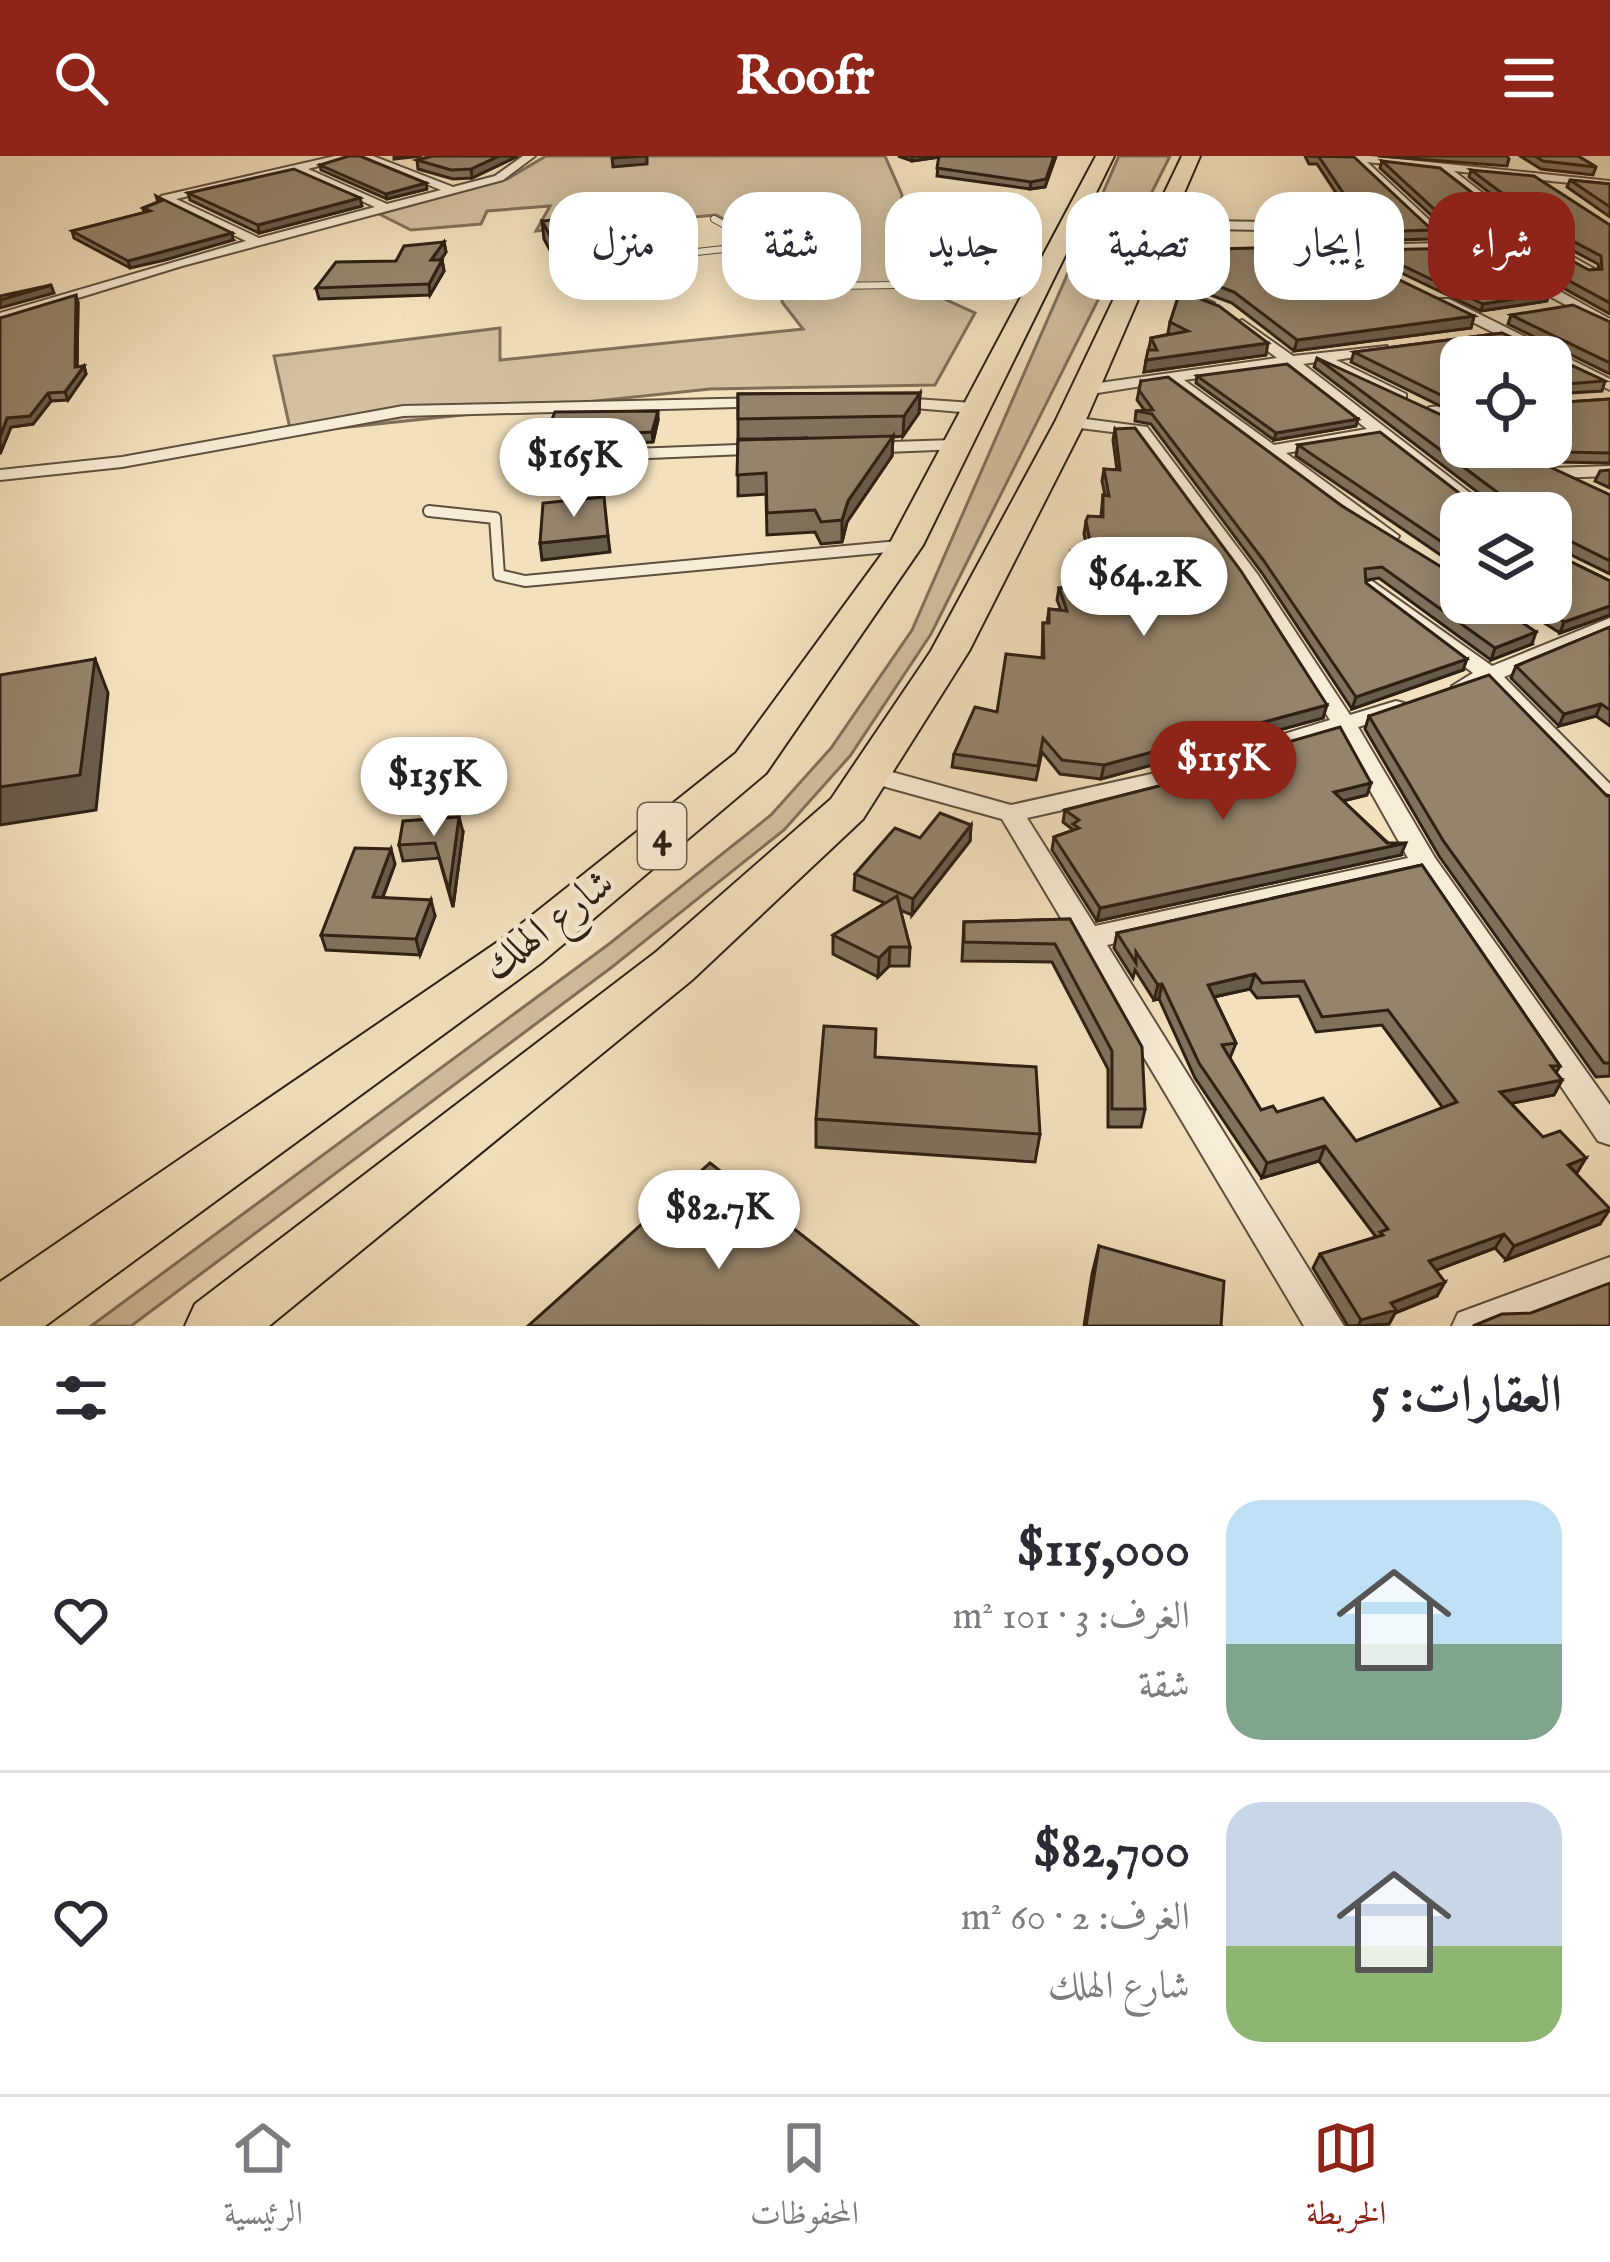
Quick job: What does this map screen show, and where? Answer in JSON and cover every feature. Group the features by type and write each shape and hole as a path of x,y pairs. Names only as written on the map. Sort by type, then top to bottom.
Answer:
{"highway":[{"name":"شارع الهلك","path":"1042,275 1105,156"},
{"path":"1174,192 1191,156"},
{"name":"شارع الهلك","path":"0,1320 523,950 751,763 906,545 1029,300"},
{"path":"218,1326 674,967 847,809 950,651 1077,406 1124,300"}],"street":[{"path":"258,242 165,198 349,156"},
{"path":"364,156 451,190"},
{"path":"0,318 499,178 530,156"},
{"path":"1340,156 1610,180"},
{"path":"1429,156 1475,192"},
{"path":"1506,156 1559,192"},
{"path":"1356,157 1428,225"},
{"path":"394,167 427,160"},
{"path":"1593,166 1610,180"},
{"path":"298,168 387,208"},
{"path":"1575,262 1591,271"},
{"path":"1418,290 1482,328 1505,324 1610,385"},
{"path":"1200,300 1225,310 1460,492"},
{"path":"1563,300 1610,325"},
{"path":"1550,309 1572,305"},
{"path":"1077,406 1170,376 1390,348"},
{"path":"1321,358 1440,417"},
{"path":"1170,376 1404,546"},
{"path":"1590,402 1610,400"},
{"path":"873,402 964,427"},
{"path":"0,475 228,446 403,411 782,403"},
{"path":"1077,406 1141,430 1251,579 1345,725 1425,864 1610,1131"},
{"path":"1430,412 1440,411"},
{"path":"836,449 964,427"},
{"path":"1268,451 1382,431"},
{"path":"528,458 791,449"},
{"path":"1591,491 1545,468 1610,471"},
{"path":"1372,587 1491,676 1610,799"},
{"path":"870,774 1011,813 1164,778 1345,725 1491,676 1550,641 1610,624"},
{"path":"1011,813 1325,1326"},
{"path":"1090,938 1425,864"},
{"path":"1471,1326 1610,1274"}],"lane":[{"path":"714,218 722,223"},
{"path":"429,511 495,518 499,575 525,581 906,545"}],"shaded area":[{"path":"546,156 885,156 901,192 885,192 885,300 947,300 975,313 935,385 710,389 291,433 274,356 500,328 500,360 803,329 782,300 861,300 861,192 722,192 722,218 698,217 698,192 549,192 549,206 487,211 481,224 411,230 379,214 507,179"},
{"path":"1119,156 1170,156 1152,192 1103,192"},
{"path":"549,208 549,230 536,231"},
{"path":"1066,277 1066,300 1098,300 931,634 850,756 784,830 612,967 131,1326 91,1326 609,944 771,815 831,748 912,630"}],"building":[{"path":"360,156 426,183 386,194 320,165"},
{"path":"499,156 471,169 451,170 417,160"},
{"path":"939,156 1054,156 1046,179 1031,182 937,168"},
{"path":"1310,156 1354,157 1391,192 1343,192 1319,157"},
{"path":"1535,156 1578,156 1596,167 1543,161"},
{"path":"1382,161 1440,168 1471,192 1428,192 1428,203"},
{"path":"294,169 360,198 258,225 188,193"},
{"path":"1471,170 1534,176 1559,192 1500,192"},
{"path":"1570,180 1610,184 1610,207"},
{"path":"156,196 232,233 128,261 72,231 150,211 143,208 161,201"},
{"path":"1575,202 1610,225 1610,303 1575,284 1575,262 1589,270 1602,269 1601,256 1575,242"},
{"path":"1404,204 1428,226 1428,230 1404,231"},
{"path":"444,242 431,260 442,260 429,284 316,288 336,262 396,261 404,246"},
{"path":"1254,248 1254,300 1404,300 1404,282 1428,294 1428,300 1441,300 1474,316 1297,340 1230,290 1230,249"},
{"path":"1404,249 1428,249 1428,278 1404,266"},
{"path":"51,285 0,300 0,296"},
{"path":"76,295 75,367 84,366 65,392 48,393 30,416 7,418 0,437 0,318"},
{"path":"1177,300 1203,300 1219,306 1268,343 1146,360 1148,350 1157,350 1151,338 1188,331 1170,322"},
{"path":"1573,305 1610,322 1610,363 1572,345 1572,336 1554,336 1511,315"},
{"path":"1440,341 1440,395 1354,352"},
{"path":"1317,358 1440,414 1440,450"},
{"path":"1287,364 1358,419 1276,433 1197,376"},
{"path":"1572,366 1605,381 1572,384"},
{"path":"1168,377 1342,506 1440,566 1440,609 1382,567 1365,569 1366,583 1467,659 1356,697 1264,561 1152,414 1136,411 1153,410 1139,390 1141,381"},
{"path":"920,393 904,416 738,419 738,394"},
{"path":"1610,399 1610,453 1572,452 1572,402"},
{"path":"658,411 652,432 544,438 555,412"},
{"path":"1135,428 1241,571 1327,705 1104,765 1062,760 1043,738 1038,766 954,754 975,707 997,712 1006,654 1044,658 1043,623 1049,623 1049,609 1067,611 1059,588 1067,588 1071,551 1092,552 1086,521 1088,516 1103,517 1103,495 1109,496 1104,469 1120,470 1115,429"},
{"path":"1380,432 1458,492 1440,492 1440,541 1298,445"},
{"path":"893,436 848,501 842,520 821,522 815,510 767,513 766,473 737,475 738,440"},
{"path":"1465,468 1552,468 1610,495 1610,561 1572,542 1572,492 1497,492"},
{"path":"604,497 608,536 540,543 543,503"},
{"path":"1572,562 1610,581 1610,606 1572,619"},
{"path":"1462,624 1524,624 1536,632 1495,648"},
{"path":"1610,627 1610,710 1601,704 1564,714 1516,666"},
{"path":"95,659 80,775 0,787 0,675"},
{"path":"1489,675 1610,796 1610,1063 1604,1063 1444,842 1369,716"},
{"path":"1340,727 1371,783 1334,792 1387,843 1406,843 1100,908 1054,837 1079,828 1073,824 1079,820 1065,810 1194,777 1174,775"},
{"path":"940,813 971,825 913,899 855,874 895,828 920,838"},
{"path":"459,817 449,891 435,843 399,845 403,821"},
{"path":"355,848 391,849 373,897 431,900 416,939 321,935"},
{"path":"1422,865 1560,1066 1551,1066 1562,1080 1500,1092 1543,1137 1560,1131 1586,1158 1568,1165 1610,1209 1514,1246 1504,1234 1429,1261 1445,1282 1391,1303 1396,1310 1361,1320 1320,1254 1383,1235 1380,1232 1388,1229 1325,1146 1267,1163 1199,1063 1162,984 1158,985 1136,952 1136,963 1117,933","holes":["1255,974 1262,983 1304,981 1322,1017 1388,1010 1457,1102 1356,1141 1323,1098 1277,1112 1273,1106 1261,1110 1222,1045 1236,1043 1208,985"]},
{"path":"897,896 910,947 890,947 879,958 833,935"},
{"path":"1070,919 1142,1047 1145,1109 1112,1109 1112,1051 1055,944 964,942 964,922"},
{"path":"824,1026 876,1029 875,1057 1036,1067 1040,1134 816,1119"},
{"path":"710,1163 918,1326 528,1326"},
{"path":"1099,1246 1224,1281 1221,1326 1086,1326"},
{"path":"1610,1283 1610,1326 1473,1326 1502,1314 1531,1313"}]}
